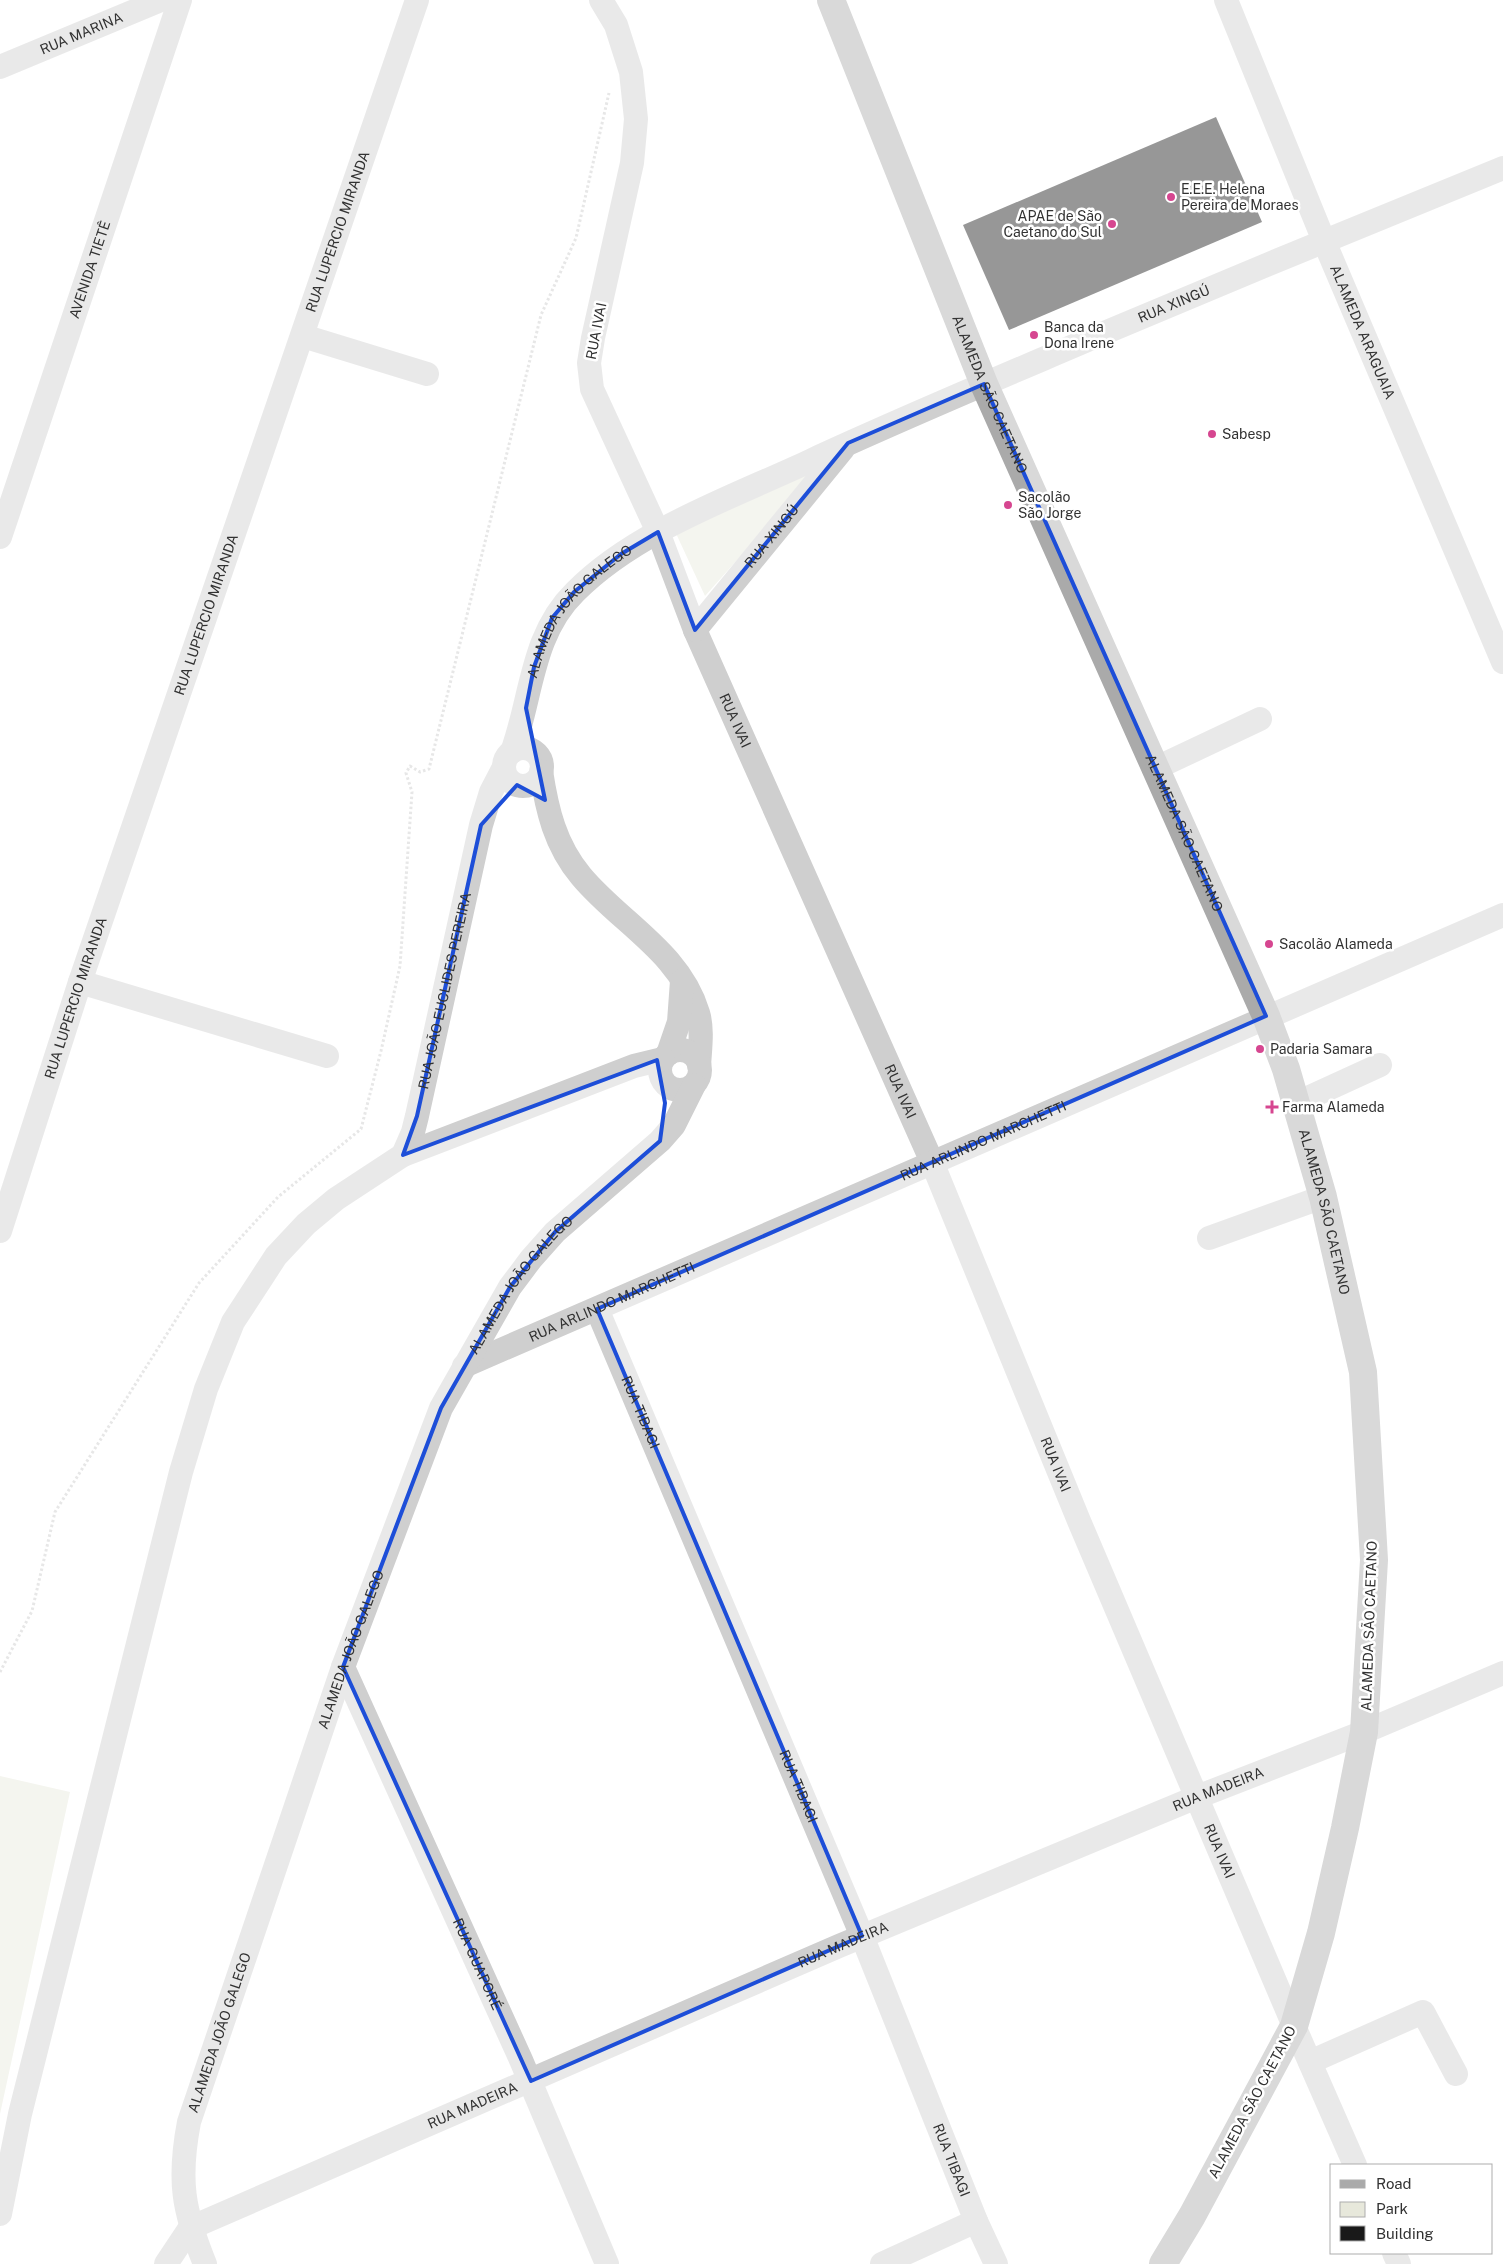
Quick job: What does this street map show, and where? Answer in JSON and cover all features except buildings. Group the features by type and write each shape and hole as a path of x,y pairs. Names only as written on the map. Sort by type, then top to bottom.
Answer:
{"main road":[{"name":"ALAMEDA SÃO CAETANO","path":"831,0 984,384 1154,769 1266,1016 1297,1104 1323,1197 1363,1372 1374,1560 1364,1732 1346,1828 1321,1933 1294,2026 1192,2216 1163,2264"}],"street":[{"name":"RUA MARINA","path":"0,67 161,0"},
{"name":"AVENIDA TIETÊ","path":"0,537 180,0"},
{"name":"RUA LUPERCIO MIRANDA","path":"0,1230 80,982 417,0"},
{"name":"RUA IVAI","path":"601,0 616,25 631,72 636,119 632,163 589,362 592,388 605,421 658,532 696,630 932,1162 1079,1521 1355,2164"},
{"name":"ALAMEDA ARAGUAIA","path":"1226,0 1324,241 1503,662"},
{"name":"RUA XINGÚ","path":"658,532 848,443 984,384 1503,168"},
{"path":"302,336 427,374"},
{"name":"RUA XINGÚ","path":"696,630 848,443"},
{"name":"ALAMEDA JOÃO GALEGO","path":"205,2264 190,2228 184,2202 183,2151 188,2122 344,1667 414,1476 442,1408 510,1287 531,1259 555,1232 660,1140 674,1124 696,1075 699,1014 682,979 671,963 581,876 558,840 547,812 538,800 522,769 526,708 534,667 552,618 574,592 594,574 621,554 658,532"},
{"path":"1154,769 1260,719"},
{"name":"RUA JOÃO EUCLIDES PEREIRA","path":"403,1156 413,1132 417,1116 481,825 491,792 522,769"},
{"name":"RUA ARLINDO MARCHETTI","path":"464,1366 1266,1016 1503,915"},
{"path":"660,1140 665,1119 664,1068 679,1022 682,979"},
{"path":"80,982 327,1056"},
{"path":"673,1051 685,1051 696,1059 696,1075 681,1090 668,1087 664,1068 673,1051"},
{"path":"1297,1104 1380,1066"},
{"path":"0,2214 20,2114 181,1472 209,1380 233,1322 276,1256 306,1224 336,1199 403,1156 623,1071 664,1068"},
{"path":"1209,1238 1323,1197"},
{"name":"RUA TIBAGI","path":"597,1309 862,1936 976,2221 996,2264"},
{"name":"RUA GUAPORÉ","path":"344,1667 530,2082 607,2264"},
{"name":"RUA MADEIRA","path":"190,2228 530,2082 862,1936 1197,1797 1364,1732 1503,1673"},
{"path":"1310,2062 1423,2012 1456,2074"},
{"path":"882,2264 976,2221"},
{"path":"166,2264 190,2228"}],"path":[{"path":"0,1672 32,1611 55,1512 199,1283 278,1197 361,1129 382,1052 400,966 412,792 406,773 410,766 420,772 428,769 541,316 576,238 612,80 626,60"}],"highlighted area":[{"path":"984,384 1266,1016 597,1309 862,1936 531,2081 343,1667 441,1408 510,1287 555,1232 660,1141 665,1103 657,1060 403,1155 417,1116 481,825 517,785 545,800 526,708 534,667 552,618 574,592 621,554 658,532 695,630 848,443"}],"green space":[{"path":"827,459 705,596 673,527"},
{"path":"0,1776 70,1792 0,2114"}],"place":[{"name":"E.E.E. Helena Pereira de Moraes","path":"1171,197"},
{"name":"APAE de São Caetano do Sul","path":"1112,224"},
{"name":"Banca da Dona Irene","path":"1034,335"},
{"name":"Sabesp","path":"1212,434"},
{"name":"Sacolão São Jorge","path":"1008,505"},
{"name":"Sacolão Alameda","path":"1269,944"},
{"name":"Padaria Samara","path":"1260,1049"},
{"name":"Farma Alameda","path":"1272,1107"}]}
